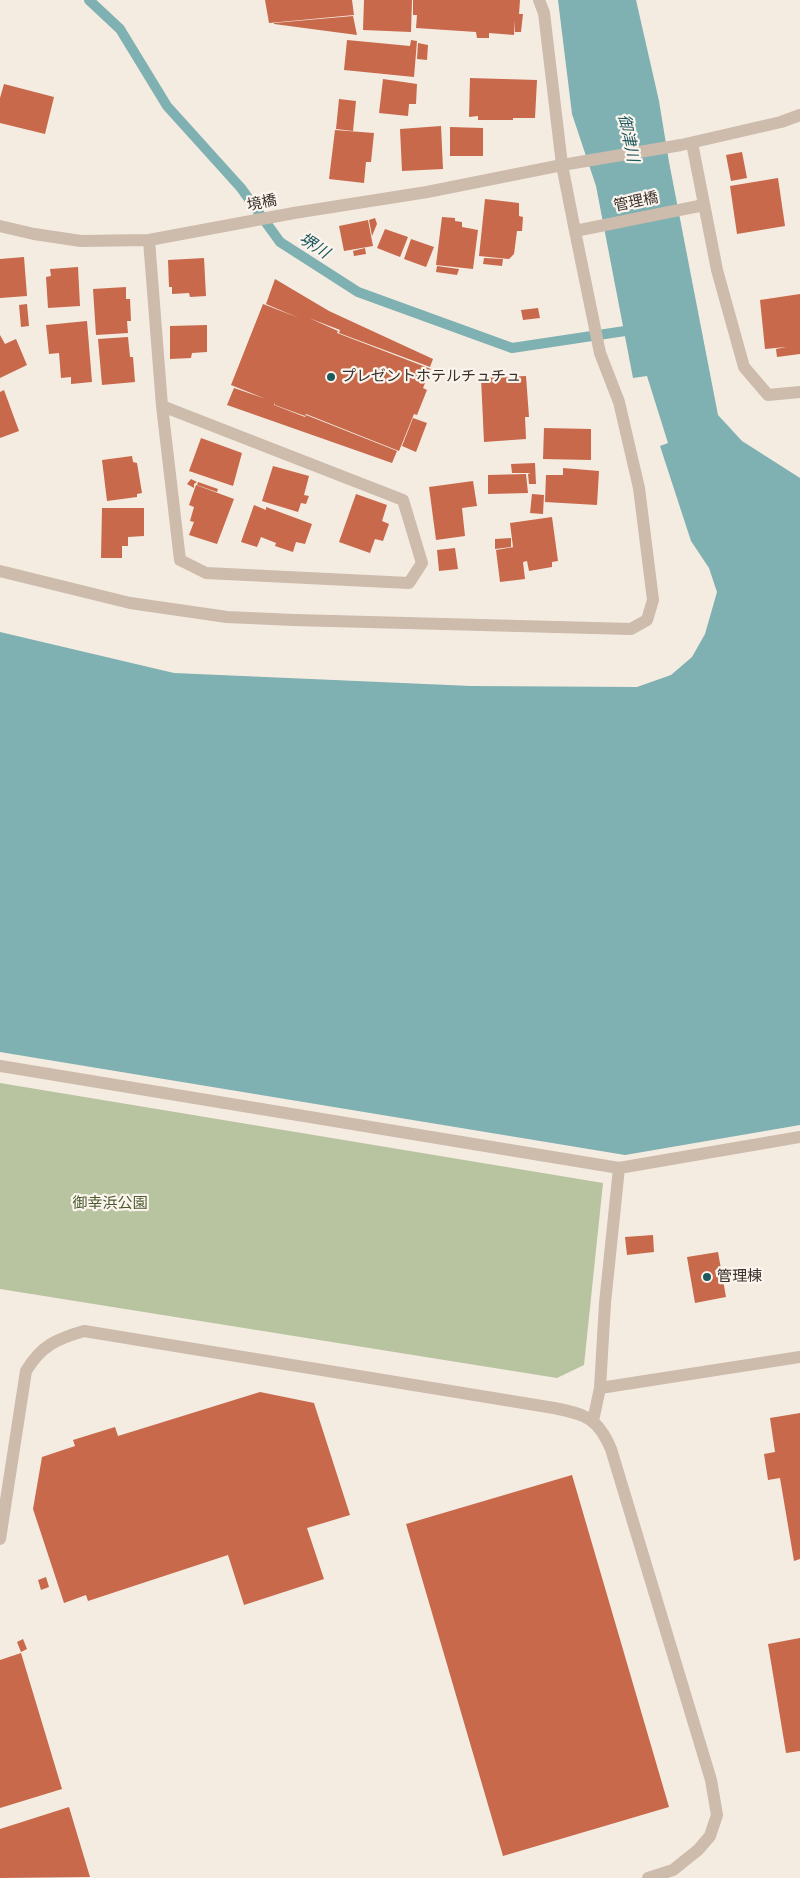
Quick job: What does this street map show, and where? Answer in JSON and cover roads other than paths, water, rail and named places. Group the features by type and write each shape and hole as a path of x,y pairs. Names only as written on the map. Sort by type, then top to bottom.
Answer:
{"street":[{"path":"0,571 130,603 226,617 631,629 648,620 653,600 638,488 619,402 600,353 575,231 562,165 544,13 539,0"},
{"path":"544,13 546,0"},
{"name":"境橋","path":"0,226 34,234 81,240 149,240 294,213 427,192 562,165 687,144 781,122 800,115"},
{"path":"687,144 704,205 717,270 744,367 768,395 800,392"},
{"name":"管理橋","path":"575,231 704,205"},
{"path":"149,240 162,406 180,560 206,573 409,583 422,563 403,500 162,406"},
{"path":"0,1066 619,1168 800,1137"},
{"path":"593,1421 600,1388 605,1303 619,1168"},
{"path":"0,1539 26,1372 35,1356 50,1343 84,1331 576,1412 593,1421 605,1434 611,1448 711,1780 716,1816 710,1836 698,1850 673,1870 648,1878"},
{"path":"600,1388 800,1357"}],"water":[{"name":"御津川","path":"558,0 636,0 659,101 718,415 742,441 800,478 800,1125 625,1155 0,1052 0,632 174,673 471,686 637,687 671,675 692,657 705,634 717,592 709,568 691,541 660,446 668,443 647,376 633,378 596,186 572,114"}],"waterway":[{"name":"堺川","path":"89,0 120,29 167,106 241,188 280,242 358,292 512,348 625,331"}],"place":[{"name":"プレゼントホテルチュチュ","path":"331,377"},
{"name":"管理棟","path":"707,1277"}],"park label":[{"name":"御幸浜公園","path":"110,1204"}]}
